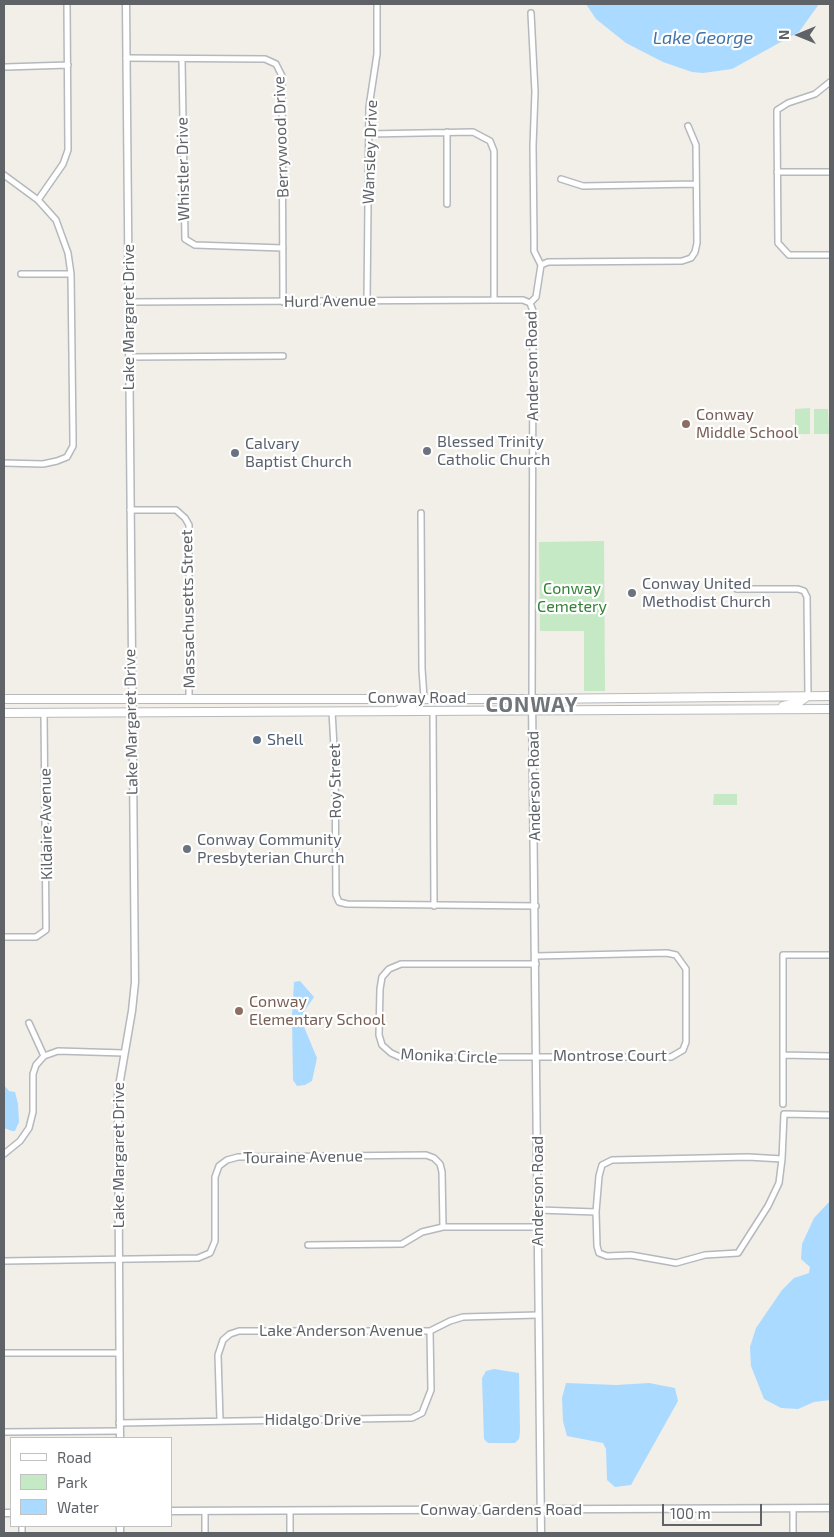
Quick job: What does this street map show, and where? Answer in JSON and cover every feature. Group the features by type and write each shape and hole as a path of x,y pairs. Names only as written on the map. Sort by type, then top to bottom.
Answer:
{"main road":[{"path":"764,710 798,703 808,696"},
{"name":"Conway Road","path":"4,699 532,699 830,696"},
{"path":"393,711 414,705 424,698"},
{"name":"Conway Road","path":"4,713 830,710"}],"street":[{"path":"38,200 63,164 68,150 67,4"},
{"name":"Lake Margaret Drive","path":"120,1435 118,1092 135,982 131,712 126,4"},
{"name":"Wansley Drive","path":"367,301 368,134 369,107 377,54 377,4"},
{"name":"Anderson Road","path":"531,14 535,92 532,146 534,250 541,265 536,297 530,303 533,311 532,712 536,906 541,1533"},
{"name":"Berrywood Drive","path":"126,58 182,60 265,58 276,64 282,76 283,302"},
{"name":"Whistler Drive","path":"182,60 184,238 195,245 283,248"},
{"path":"6,67 68,65"},
{"path":"830,82 815,94 788,103 777,110 778,243 782,250 789,255 830,254"},
{"path":"541,265 548,262 682,261 692,258 696,243 696,145 688,126"},
{"path":"447,132 447,204"},
{"path":"368,134 473,132 490,141 494,151 494,300"},
{"path":"777,172 830,172"},
{"path":"4,176 38,200 56,220 63,237 71,274 73,438 73,446 67,457 57,461 43,464 4,463"},
{"path":"561,179 584,186 696,184"},
{"path":"21,274 71,274"},
{"name":"Hurd Avenue","path":"129,302 523,300 530,303"},
{"path":"129,357 283,356"},
{"name":"Massachusetts Street","path":"130,510 176,510 185,518 190,526 189,698"},
{"path":"421,513 422,669 424,698"},
{"path":"737,589 798,589 804,591 806,597 808,696"},
{"path":"678,711 683,698"},
{"name":"Roy Street","path":"332,711 335,765 336,895 339,902 346,904 434,906"},
{"path":"434,712 434,906 536,906"},
{"name":"Kildaire Avenue","path":"4,937 36,937 44,934 47,926 44,713"},
{"name":"Montrose Court","path":"536,960 667,953 676,955 686,969 686,1042 683,1050 672,1057 537,1057"},
{"path":"783,1104 783,955 830,954"},
{"name":"Monika Circle","path":"536,960 401,964 389,970 382,977 379,1035 382,1045 391,1053 400,1056 537,1057"},
{"path":"29,1023 44,1056"},
{"path":"4,1154 20,1141 29,1128 32,1112 32,1074 36,1065 44,1056 58,1051 124,1053"},
{"path":"784,1055 830,1056"},
{"path":"782,1158 612,1160 602,1164 596,1212 599,1253 607,1256 631,1255 676,1263 705,1255 738,1254 748,1240 779,1182 782,1158 784,1114 830,1115"},
{"name":"Touraine Avenue","path":"4,1261 198,1258 210,1252 215,1241 215,1177 219,1166 227,1160 238,1157 426,1155 434,1158 440,1164 442,1172 442,1227"},
{"path":"538,1210 596,1212"},
{"path":"308,1245 402,1244 422,1232 442,1227 538,1227"},
{"name":"Lake Anderson Avenue","path":"220,1420 218,1355 223,1340 230,1334 239,1331 430,1331 462,1317 538,1315"},
{"name":"Hidalgo Drive","path":"120,1423 412,1418 422,1413 431,1390 430,1331"},
{"path":"4,1352 119,1353"},
{"path":"4,1432 120,1435"},
{"path":"792,1508 792,1533"},
{"name":"Conway Gardens Road","path":"172,1511 830,1508"},
{"path":"205,1511 205,1533"},
{"path":"290,1511 290,1533"}],"green space":[{"path":"810,408 810,434 795,434 795,409"},
{"path":"814,409 828,409 829,434 814,434"},
{"name":"Conway Cemetery","path":"604,541 605,691 584,691 584,631 540,631 539,542"},
{"path":"714,794 737,794 737,805 713,805"}],"water":[{"name":"Lake George","path":"586,4 819,4 799,32 732,69 703,73 692,72 663,62 626,43 596,19"},
{"path":"300,981 314,997 303,1013 302,1022 317,1058 312,1081 305,1085 297,1086 293,1080 292,1016 294,982"},
{"path":"4,1085 9,1091 15,1092 18,1104 19,1122 15,1131 4,1128"},
{"path":"830,1201 830,1400 814,1402 798,1409 781,1408 764,1399 751,1366 750,1347 756,1328 782,1290 794,1278 809,1273 810,1267 801,1259 802,1244 814,1218"},
{"path":"494,1369 519,1373 520,1432 519,1439 515,1443 488,1443 484,1439 482,1378 486,1371"},
{"path":"566,1383 616,1385 649,1383 675,1388 678,1401 631,1485 615,1487 607,1480 606,1449 603,1443 567,1436 563,1421 562,1398"}],"place":[{"name":"Conway Middle School","path":"686,424"},
{"name":"Blessed Trinity Catholic Church","path":"427,451"},
{"name":"Calvary Baptist Church","path":"235,453"},
{"name":"Conway United Methodist Church","path":"632,593"},
{"name":"Shell","path":"257,740"},
{"name":"Conway Community Presbyterian Church","path":"187,849"},
{"name":"Conway Elementary School","path":"239,1011"}],"district":[{"name":"CONWAY","path":"532,705"}]}
